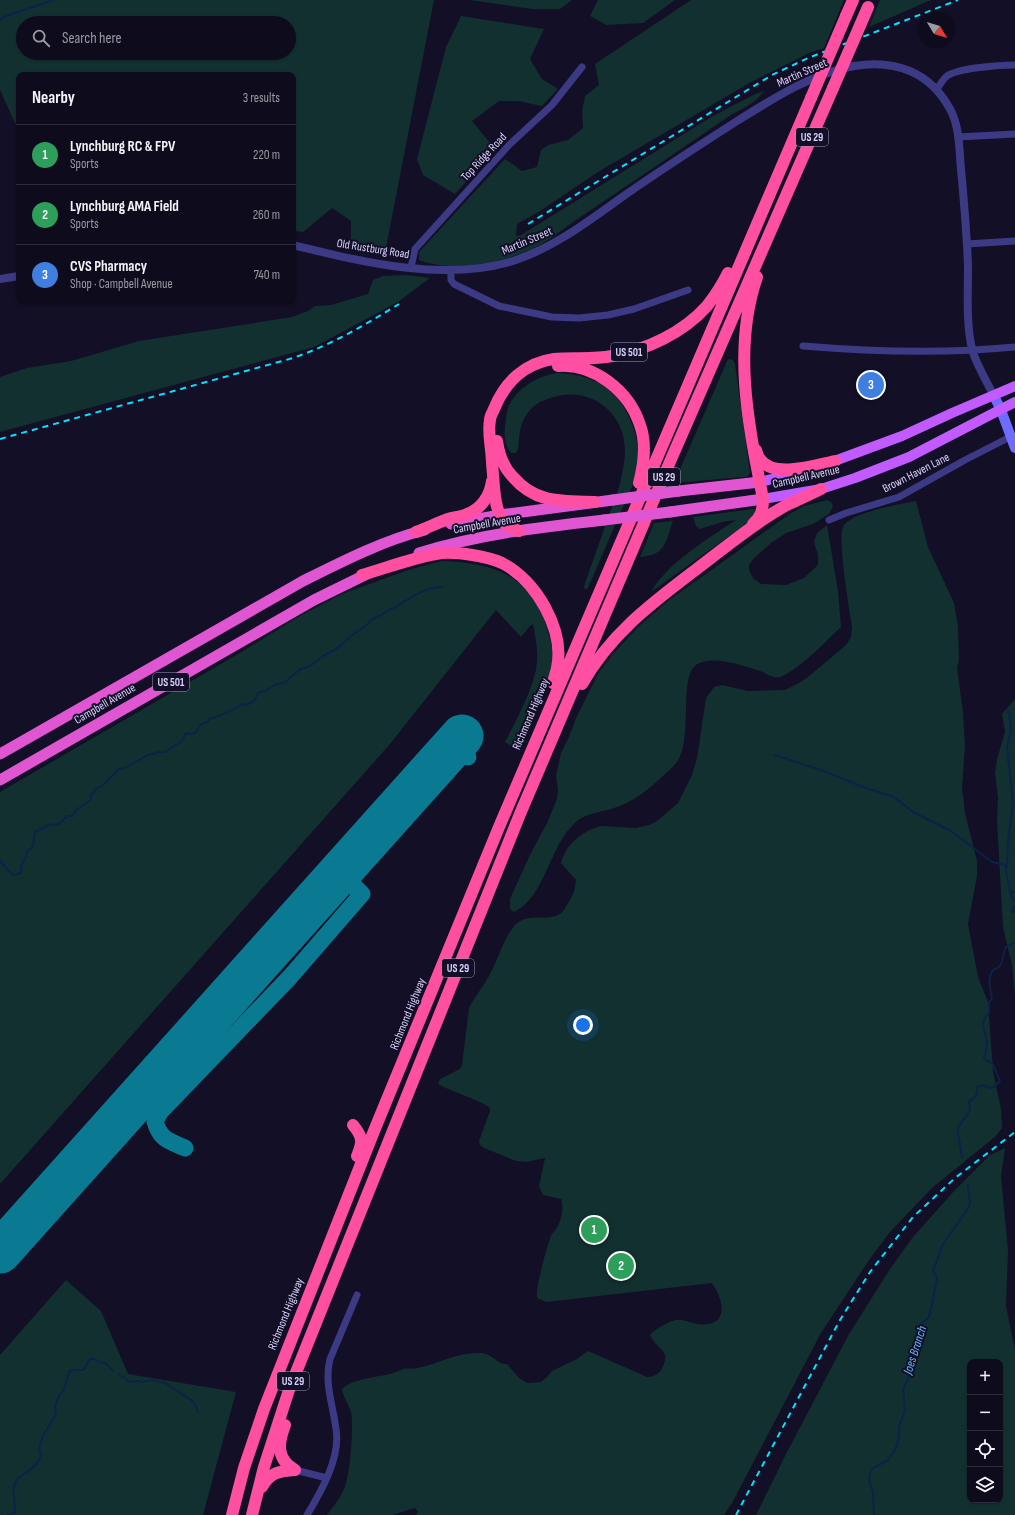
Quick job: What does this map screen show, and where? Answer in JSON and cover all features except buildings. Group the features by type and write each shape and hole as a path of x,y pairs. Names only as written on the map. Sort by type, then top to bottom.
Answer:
{"highway":[{"name":"US 29","path":"626,529 853,0"},
{"name":"US 29","path":"252,1515 264,1467 278,1422 345,1250 539,769 869,3"},
{"path":"720,552 756,522 761,516 763,508 763,499 752,443 746,397 745,358 747,316 756,279 791,186"},
{"name":"US 501","path":"416,532 476,510 485,501 491,490 492,472 489,437 490,420 498,398 507,385 522,372 539,362 555,359 590,359 611,357 634,351 653,344 690,321 706,307 718,291 770,192"},
{"path":"595,502 556,500 536,495 517,482 506,469 498,453 496,431 505,399 518,384 533,373 549,367 560,366 585,369 605,378 620,392 632,408 640,425 644,442 644,463 626,529"},
{"path":"752,443 760,460 768,466 781,470 835,461"},
{"path":"492,472 494,491 500,515 506,524 519,531"},
{"name":"Campbell Avenue","path":"0,754 303,580 389,541 416,532 459,522 500,515 760,482"},
{"path":"539,769 591,670 612,642 630,623 650,605 720,552 785,507 821,489"},
{"name":"Campbell Avenue","path":"0,780 314,600 362,575 406,557 441,546 478,537 763,499"},
{"name":"Richmond Highway","path":"232,1515 252,1440 301,1315 463,913 540,728 626,529"},
{"path":"362,575 442,553 483,557 502,563 520,576 543,604 556,635 558,650 558,667 544,704 540,728"},
{"path":"301,1315 302,1299 359,1153 361,1136 353,1125 364,1125 372,1122 386,1106"},
{"path":"295,1470 288,1466 283,1460 280,1449 282,1435 344,1265 345,1250"},
{"path":"252,1515 258,1495 267,1479 276,1472 295,1470"}],"main road":[{"name":"Campbell Avenue","path":"760,482 801,472 835,461 902,436 1015,386"},
{"path":"994,396 1001,410 1015,448"},
{"name":"Campbell Avenue","path":"763,499 821,489 910,457 1015,402"}],"street":[{"name":"Martin Street","path":"451,270 498,265 538,252 565,237 661,169 785,92 831,72 854,66 877,63 890,65 914,73 926,80 937,89 952,112 958,137 967,244 972,351"},
{"path":"937,89 947,76 956,72 1015,65"},
{"name":"Top Ridge Road","path":"411,267 415,249 509,145 552,105 582,67"},
{"path":"958,137 1015,134"},
{"path":"967,244 1015,241"},
{"name":"Old Rustburg Road","path":"296,246 349,258 411,267 451,270"},
{"path":"451,270 451,280 454,284 499,306 552,317 579,318 608,316 652,303 688,290"},
{"path":"0,279 16,276"},
{"path":"803,346 900,352 972,351 1015,347"},
{"path":"972,351 994,396"},
{"name":"Brown Haven Lane","path":"829,520 846,513 899,497 1010,437"},
{"path":"307,1515 327,1478 335,1452 337,1430 330,1400 327,1376 328,1368 330,1359 357,1295"},
{"path":"295,1470 327,1478"}],"green space":[{"path":"0,0 434,0 385,253 351,245 351,221 332,208 303,232 296,231 296,72 16,72 16,125 0,90"},
{"path":"470,0 572,0 560,9 532,9"},
{"path":"598,0 675,0 643,23 606,25 590,16"},
{"path":"691,0 844,0 824,48 809,53 751,82 598,172 540,211 517,224 516,236 521,235 711,117 755,94 764,91 751,104 730,116 546,241 523,253 485,263 444,266 419,260 419,252 505,159 522,171 537,167 541,150 548,145 568,140 583,128 582,111 585,96 599,85 595,64"},
{"path":"880,0 931,0 869,27"},
{"path":"461,16 544,29 530,59 542,79 558,89 542,106 518,101 499,101 472,121 495,149 455,194 423,175 417,159 446,47"},
{"path":"406,275 430,278 398,302 314,347 0,432 0,377 27,368 71,361 139,341 292,317 308,311 315,306 331,305 368,294 373,280 383,276"},
{"path":"728,359 733,360 735,364 750,473 747,477 674,483"},
{"path":"557,373 576,375 593,380 601,384 615,395 628,415 638,447 638,462 635,479 588,588 585,590 584,586 620,484 625,451 624,438 620,427 607,408 598,402 587,397 563,395 545,400 530,410 521,426 516,453 511,453 506,444 505,438 507,410 513,399 529,383 550,374"},
{"path":"827,500 831,502 833,506 829,514 813,524 786,533 771,543 754,558 749,565 749,570 753,578 761,584 786,585 804,578 818,565 818,555 814,542 817,533 827,525 838,591 841,627 804,662 780,677 772,677 760,671 735,664 716,661 699,663 693,668 687,688 683,747 677,762 653,785 635,799 609,809 590,814 577,821 560,843 541,883 533,895 525,905 514,912 510,909 510,899 530,855 548,821 557,799 558,789 556,776 561,753 576,718 598,674 612,655 639,626 668,601 791,513 804,506"},
{"path":"916,501 928,547 954,603 958,626 959,660 957,668 963,712 965,746 962,789 965,813 977,861 977,876 968,924 978,977 988,1002 993,1071 1001,1109 1002,1128 996,1136 932,1188 890,1232 869,1260 821,1333 732,1503 724,1515 416,1515 418,1512 415,1508 392,1515 327,1515 342,1492 348,1474 351,1451 352,1418 342,1389 347,1385 360,1380 394,1373 403,1369 418,1368 456,1356 472,1353 488,1355 500,1363 507,1364 519,1378 527,1383 541,1382 552,1371 577,1359 588,1351 647,1377 651,1377 660,1372 665,1358 662,1350 650,1335 654,1331 676,1320 697,1324 707,1324 715,1322 719,1318 721,1312 720,1298 712,1283 546,1302 537,1298 539,1277 547,1248 559,1223 562,1209 561,1199 543,1195 539,1186 545,1158 526,1162 516,1161 484,1148 480,1145 479,1141 490,1111 489,1107 477,1100 438,1084 440,1079 460,1069 462,1065 469,1008 488,978 511,930 520,921 526,919 556,916 563,911 571,898 576,880 561,863 563,856 571,844 582,834 602,826 636,828 649,825 657,821 678,803 692,775 697,758 706,698 714,687 722,685 748,691 785,690 808,677 846,645 851,637 852,628 842,558 842,532 844,525 849,520 867,512 888,506"},
{"path":"753,509 757,510 753,519 651,592 658,581 678,561 701,543 736,520 722,522 700,529 696,526 693,517"},
{"path":"673,521 664,546 649,556 640,557 654,523"},
{"path":"442,561 460,562 492,568 506,574 518,582 529,593 546,624 553,651 553,660 548,681 522,747 517,750 505,742 525,702 536,670 537,651 533,624 521,637 496,610 390,744 0,1184 0,792 238,654 298,617 342,594 408,570"},
{"path":"1015,699 1015,995 1012,965 1003,927 997,821 998,797 995,773 997,759 1005,732 1002,714"},
{"path":"1005,1148 1001,1176 1008,1250 1006,1306 1015,1350 1015,1515 756,1515 849,1334 890,1269 913,1237 955,1190 990,1155"},
{"path":"66,1280 101,1311 128,1374 236,1392 203,1515 0,1515 0,1355"}],"waterway":[{"path":"0,20 6,16 53,0"},
{"path":"0,861 13,875 21,873 21,866 27,852 33,845 35,832 49,825 59,824 67,816 73,816 75,811 91,800 91,795 96,789 103,785 119,769 125,768 148,755 158,752 165,752 182,741 186,733 195,733 201,724 207,722 211,718 242,704 246,705 254,701 258,693 277,684 286,682 301,669 310,666 323,656 338,648 372,619 423,591 442,587"},
{"name":"Joes Branch","path":"1007,867 1008,841 1013,802 1007,748 1011,728 1008,710"},
{"path":"775,755 894,797 913,812 951,831 992,862 1005,865 1007,876"},
{"name":"Joes Branch","path":"1007,876 1010,893 1015,901"},
{"name":"Joes Branch","path":"1010,892 1015,892"},
{"name":"Joes Branch","path":"1015,906 1012,911 1015,912"},
{"name":"Joes Branch","path":"962,1157 958,1127 970,1111 969,1102 976,1096 978,1086 991,1088 1000,1081 992,1063 984,1058 987,1039 983,1025 985,1017 989,1013 989,1003 992,998 990,991 990,976 994,969 1000,966 1006,947 1015,943"},
{"name":"Joes Branch","path":"874,1515 873,1492 869,1480 870,1472 873,1468 888,1460 896,1448 899,1436 899,1426 905,1411 903,1389 908,1379 921,1324 929,1317 932,1304 937,1278 933,1271 943,1244 969,1207 970,1202 968,1185"},
{"path":"8,1515 15,1513 15,1483 21,1476 34,1467 41,1457 39,1448 43,1436 56,1414 55,1406 60,1394 64,1390 69,1372 73,1370 83,1370 91,1359 97,1360 101,1363 104,1362 113,1371"},
{"path":"118,1374 125,1378 128,1382 153,1380 165,1383 191,1400 195,1404 198,1412"}],"taxiway":[{"path":"454,744 468,757"},
{"path":"185,1148 174,1144 162,1136 155,1121 160,1112 290,977 362,894 340,872"},
{"path":"137,1100 146,1094 150,1094 155,1100 155,1121"}],"runway":[{"path":"0,1252 462,736"}],"railway":[{"path":"528,224 772,75 808,58 958,0"},
{"path":"0,439 308,353 335,341 399,304"},
{"path":"736,1515 840,1320 870,1272 913,1217 955,1178 1015,1132"}],"place":[{"name":"CVS Pharmacy","path":"871,385"},
{"name":"Lynchburg RC & FPV","path":"594,1230"},
{"name":"Lynchburg AMA Field","path":"621,1266"}]}
